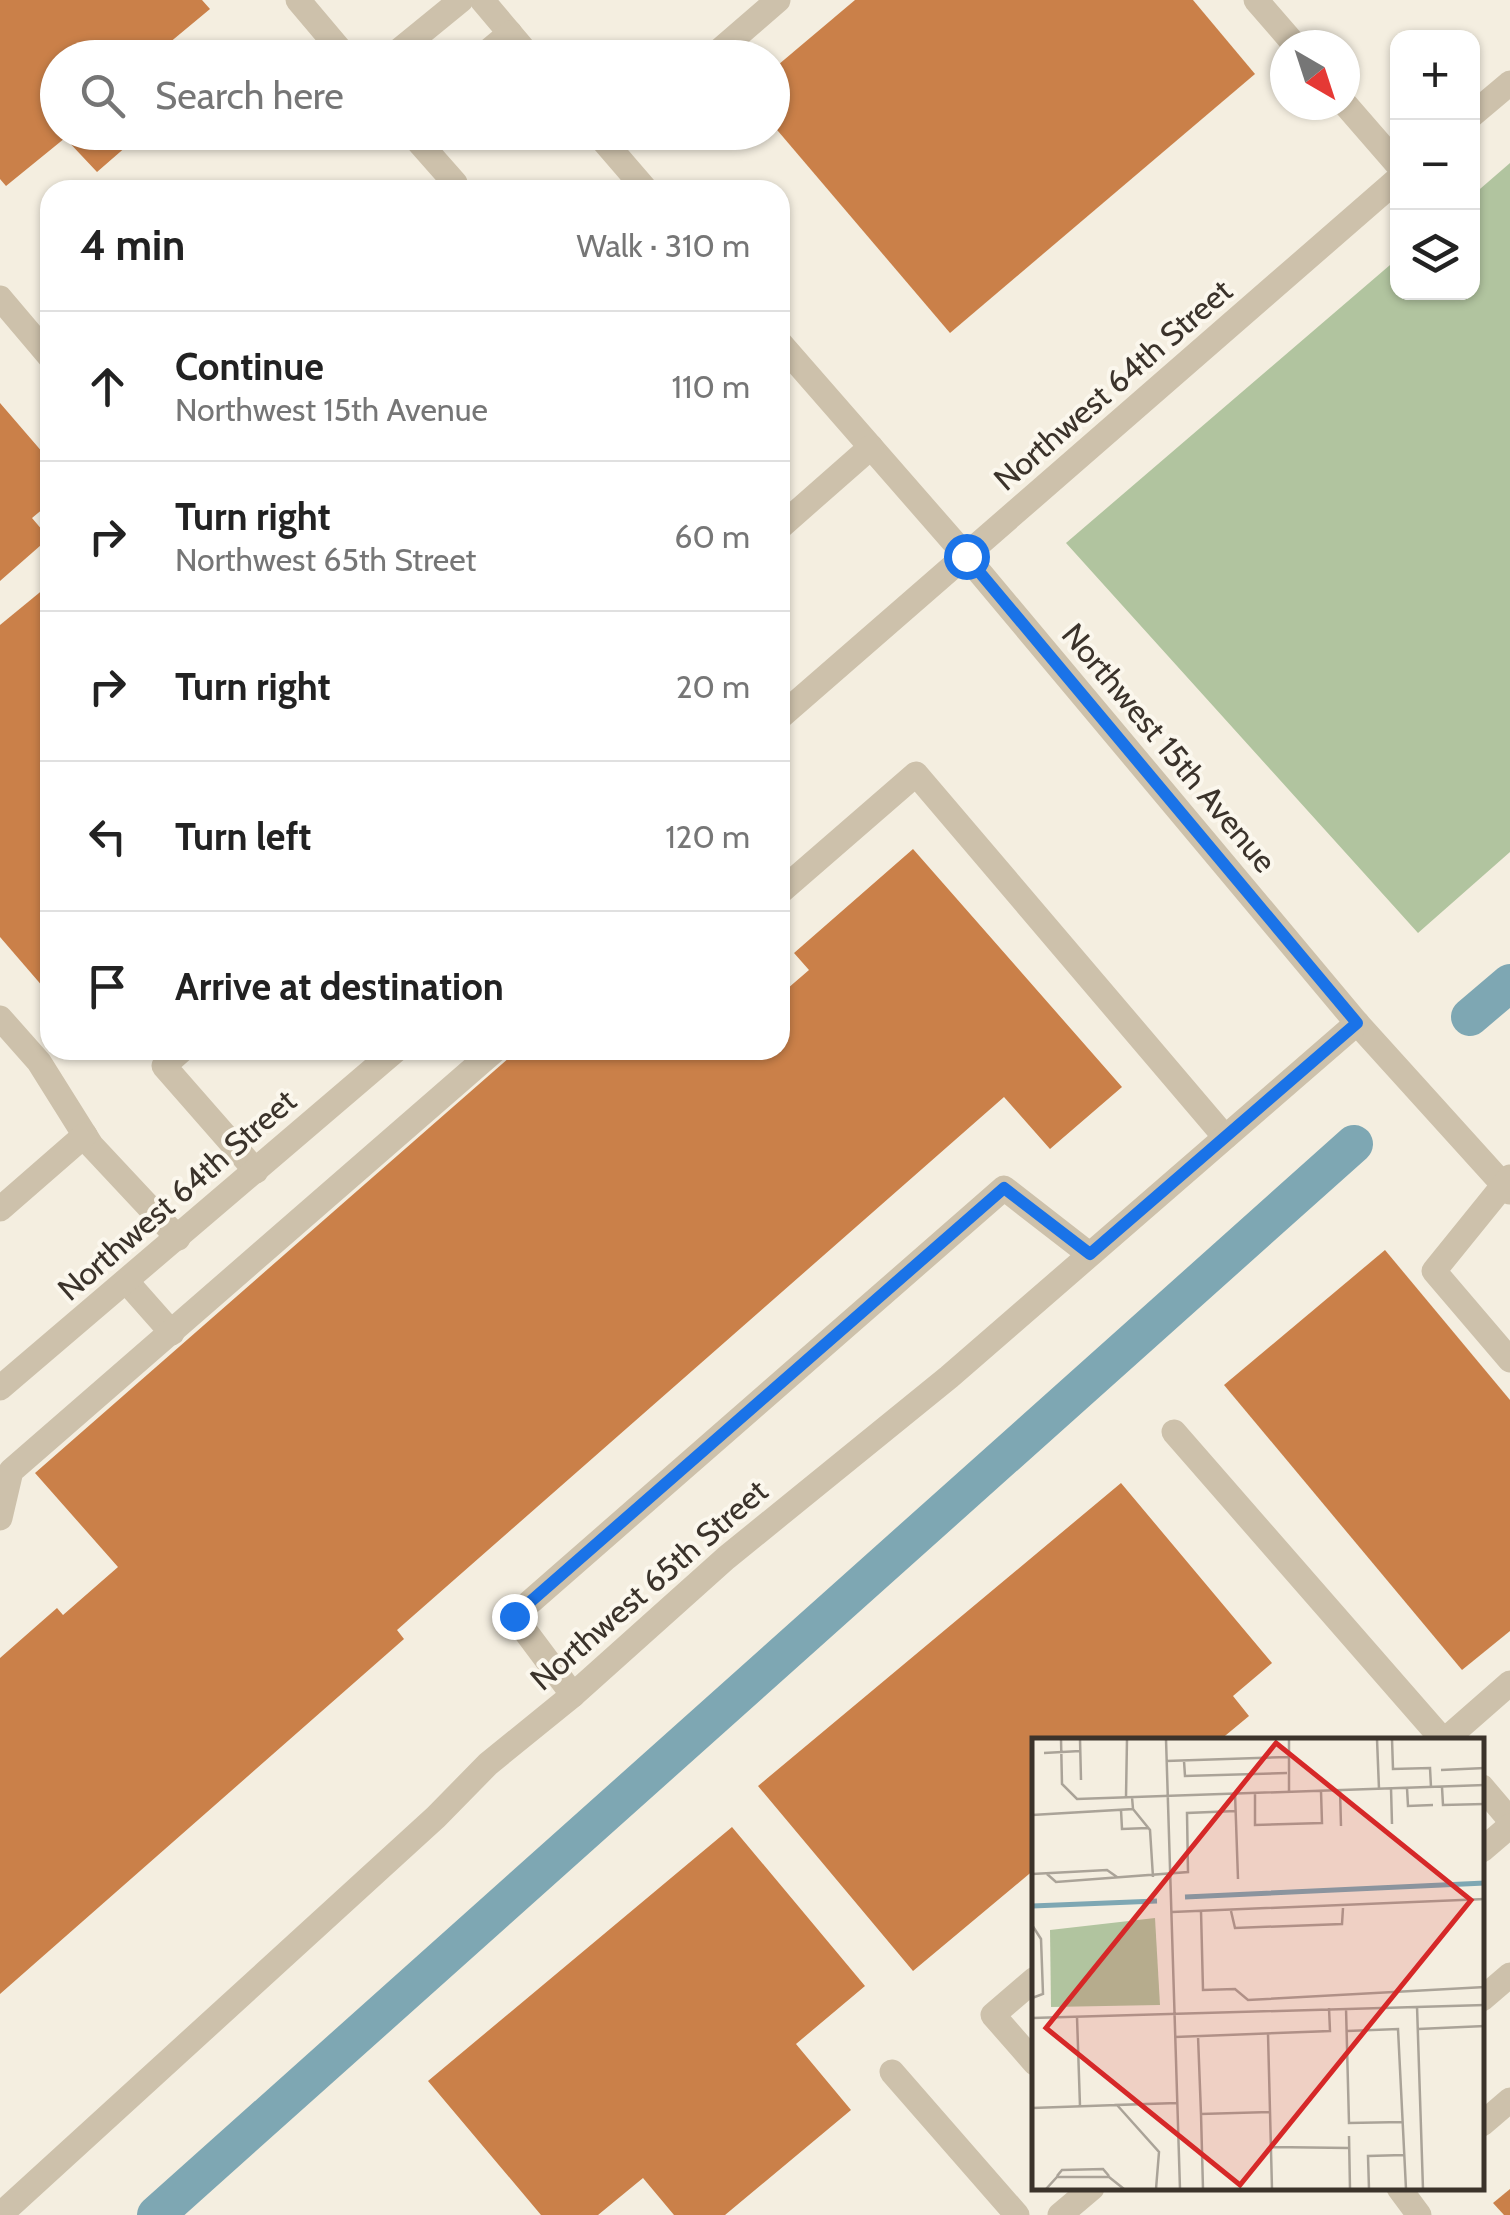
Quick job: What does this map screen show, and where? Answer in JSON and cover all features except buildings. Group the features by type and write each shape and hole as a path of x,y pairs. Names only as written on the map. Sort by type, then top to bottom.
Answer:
{"street":[{"path":"298,0 332,40"},
{"path":"412,40 462,0"},
{"path":"482,0 516,40"},
{"path":"732,40 778,0"},
{"path":"1256,0 1281,30"},
{"path":"502,40 510,33"},
{"path":"1480,108 1510,82"},
{"path":"1359,120 1390,156"},
{"path":"424,150 448,180"},
{"path":"618,150 639,180"},
{"name":"Northwest 64th Street","path":"790,708 1390,186"},
{"path":"0,298 40,345"},
{"name":"Northwest 15th Avenue","path":"790,355 966,556 1357,1023 1508,1184"},
{"path":"790,518 871,448"},
{"path":"790,883 916,774 1226,1137"},
{"path":"0,1018 38,1062 85,1135 178,1238"},
{"name":"Northwest 65th Street","path":"0,2215 436,1818 488,1764 573,1695 726,1558 862,1451 1357,1023"},
{"path":"171,1060 164,1066 256,1171"},
{"name":"Northwest 64th Street","path":"0,1388 384,1060"},
{"path":"0,1518 12,1471 483,1060"},
{"path":"0,1209 85,1135"},
{"path":"1508,1184 1434,1272 1510,1360"},
{"path":"573,1695 514,1616 1004,1188 1090,1254"},
{"path":"126,1281 172,1333"},
{"path":"1174,1432 1442,1738"},
{"path":"1446,1738 1510,1683"},
{"path":"1485,1791 1510,1823 1485,1847"},
{"path":"1485,1996 1510,1975"},
{"path":"1032,1981 993,2015 1032,2059"},
{"path":"892,2072 1017,2215"},
{"path":"1485,2121 1510,2100"},
{"path":"1060,2215 1090,2190"},
{"path":"1405,2190 1418,2215"}],"green space":[{"path":"1510,163 1510,852 1418,933 1066,543 1390,265 1390,300 1480,300 1480,189"}],"waterway":[{"path":"1470,1017 1510,983"},
{"path":"156,2215 1354,1144"}],"route":[{"path":"514,1616 1004,1188 1090,1254 1357,1023 966,556"}]}
